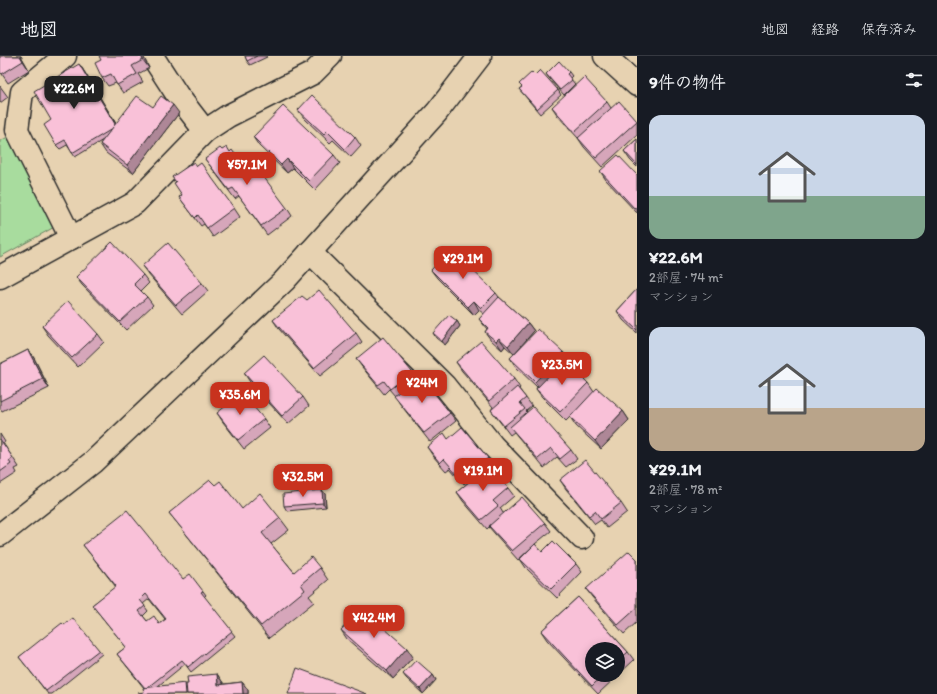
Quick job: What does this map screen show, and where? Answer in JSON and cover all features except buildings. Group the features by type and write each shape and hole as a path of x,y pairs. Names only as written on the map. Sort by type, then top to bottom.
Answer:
{"street":[{"path":"64,56 22,92 17,130 71,238"},
{"path":"152,56 178,96 205,131"},
{"path":"0,277 135,203 205,131 228,116 313,73 330,56"},
{"path":"0,535 93,462 284,280 436,112 480,56"},
{"path":"606,56 637,85"},
{"path":"310,252 444,385 493,446 582,538"}],"green space":[{"path":"12,135 58,225 0,257 0,141"}]}
